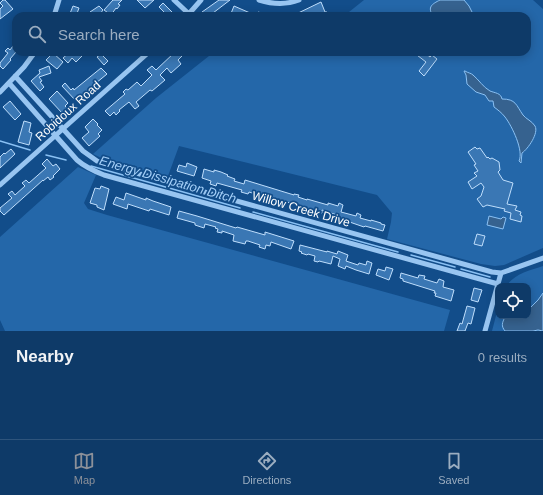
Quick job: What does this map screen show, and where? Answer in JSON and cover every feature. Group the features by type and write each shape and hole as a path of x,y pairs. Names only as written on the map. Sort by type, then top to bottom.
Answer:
{"street":[{"path":"56,12 60,0"},
{"path":"174,0 185,12"},
{"path":"191,12 201,0"},
{"path":"259,0 284,3 299,0"},
{"path":"0,92 24,67 31,56"},
{"name":"Robidoux Road","path":"0,185 145,56"},
{"name":"Willow Creek Drive","path":"16,76 83,151 97,162 485,270 502,273"},
{"name":"Willow Creek Drive","path":"9,83 82,164 95,172 495,283"},
{"path":"498,283 502,273 543,258"},
{"path":"485,331 495,295"}],"shaded area":[{"path":"364,0 533,0 543,9 543,248 504,265 495,266 481,264 387,239 392,213 377,195 179,146 168,176 120,165 93,154 156,98 209,56 531,56 531,12 349,12"},
{"path":"440,0 464,0 472,12 431,12 430,8"},
{"path":"464,71 472,74 485,88 499,94 502,99 513,101 524,116 535,126 536,133 530,145 522,153 521,163 519,161 519,145 508,121 503,114 494,107 493,101 489,101 485,95 476,92 467,84"},
{"path":"78,167 96,175 84,203 88,209 450,310 444,331 5,331 0,320 0,237"},
{"path":"489,216 501,219 503,217 506,218 503,229 487,225"},
{"path":"543,266 543,331 492,331 495,319 531,319 531,283 509,283 518,275"},
{"path":"543,293 543,331 505,331 502,324 504,319 531,319 531,307"}],"building":[{"path":"5,0 13,9 0,19 0,9 3,6 0,3"},
{"path":"113,0 122,0 118,4 120,5 113,12 107,12 104,10"},
{"path":"137,0 154,0 145,8"},
{"path":"219,0 230,0 214,12 202,12"},
{"path":"321,2 325,12 300,12"},
{"path":"163,3 172,12 164,12 159,7"},
{"path":"73,6 79,8 78,12 71,12"},
{"path":"99,6 103,10 102,12 90,12"},
{"path":"234,6 248,12 232,12"},
{"path":"12,47 13,56 3,69 0,66 0,63 8,53 5,51 8,48 10,50"},
{"path":"50,56 56,56 63,62 57,69 46,60"},
{"path":"65,56 82,56 76,62 72,58 68,63 63,58"},
{"path":"103,56 108,61 104,65 97,57"},
{"path":"171,56 182,56 178,60 181,64 171,73 167,68 160,75 165,80 136,102 139,106 135,109 129,102 119,110 120,111 116,115 114,112 110,116 105,111 125,94 123,92 126,89 128,90 137,82 141,86 152,75 147,70 152,66 156,70"},
{"path":"418,56 433,56 437,59 424,76 419,71 426,62"},
{"path":"49,66 51,73 39,77 42,81 40,82 44,87 40,91 31,81 40,73 39,70"},
{"path":"101,68 107,74 76,101 62,86 65,83 71,90 73,88 74,90"},
{"path":"57,91 68,103 65,106 68,109 63,114 49,99"},
{"path":"10,101 21,114 15,120 3,107"},
{"path":"93,119 102,130 98,134 100,136 89,146 82,138 89,132 85,127"},
{"path":"24,121 31,123 29,132 32,133 29,145 18,142"},
{"path":"475,147 477,149 480,148 487,158 492,158 499,162 500,170 498,172 503,180 513,183 507,204 517,206 515,210 521,212 521,222 510,219 511,213 504,211 505,209 487,205 483,207 477,199 481,196 484,187 481,183 472,189 468,182 477,176 474,173 478,171 474,165 476,164 468,152"},
{"path":"11,149 15,154 0,168 0,157"},
{"path":"47,159 53,166 56,164 60,169 53,176 54,177 50,180 48,177 43,180 4,215 0,211 0,208 12,198 8,194 12,191 15,195 25,186 22,183 26,180 29,183 46,168 42,164"},
{"path":"187,163 197,167 194,176 177,171 179,165 186,167"},
{"path":"204,169 214,172 214,170 221,172 235,179 234,181 244,184 245,180 294,195 299,195 298,197 307,200 338,206 339,203 343,205 341,212 356,216 357,213 361,215 360,218 385,225 383,231 364,227 341,219 335,219 337,215 322,210 322,213 316,212 260,194 249,192 248,194 241,192 242,190 217,183 216,186 210,184 211,181 202,178"},
{"path":"101,186 109,189 104,210 97,207 97,205 90,203 95,188 100,189"},
{"path":"126,193 171,207 169,215 150,209 149,211 128,204 127,209 113,204 116,197 124,200"},
{"path":"179,211 236,228 237,227 265,235 265,232 294,241 291,249 271,242 270,246 266,245 265,249 259,247 260,245 248,241 246,241 245,244 233,241 234,235 222,231 222,233 217,232 218,229 215,228 216,227 205,224 204,228 195,225 195,223 177,218"},
{"path":"477,234 485,236 482,246 474,244"},
{"path":"300,245 337,254 338,251 348,255 346,261 358,265 359,263 366,265 367,261 372,263 369,274 346,266 345,269 338,266 340,259 333,256 331,264 314,261 315,256 307,255 299,251"},
{"path":"386,267 393,269 389,280 376,275 378,269 385,271"},
{"path":"401,273 418,278 419,275 425,276 424,279 437,283 439,279 444,281 443,287 454,290 451,301 435,296 435,291 403,281 403,279 400,278"},
{"path":"474,288 482,290 478,302 471,300"},
{"path":"467,306 475,308 471,324 468,323 465,331 457,331 460,323 462,324"}],"waterway":[{"name":"Energy Dissipation Ditch","path":"0,141 30,150"},
{"name":"Energy Dissipation Ditch","path":"46,155 66,160"},
{"name":"Energy Dissipation Ditch","path":"91,166 240,208"},
{"name":"Energy Dissipation Ditch","path":"253,212 398,252"},
{"name":"Energy Dissipation Ditch","path":"411,255 455,267"},
{"name":"Energy Dissipation Ditch","path":"461,269 490,277"}]}
